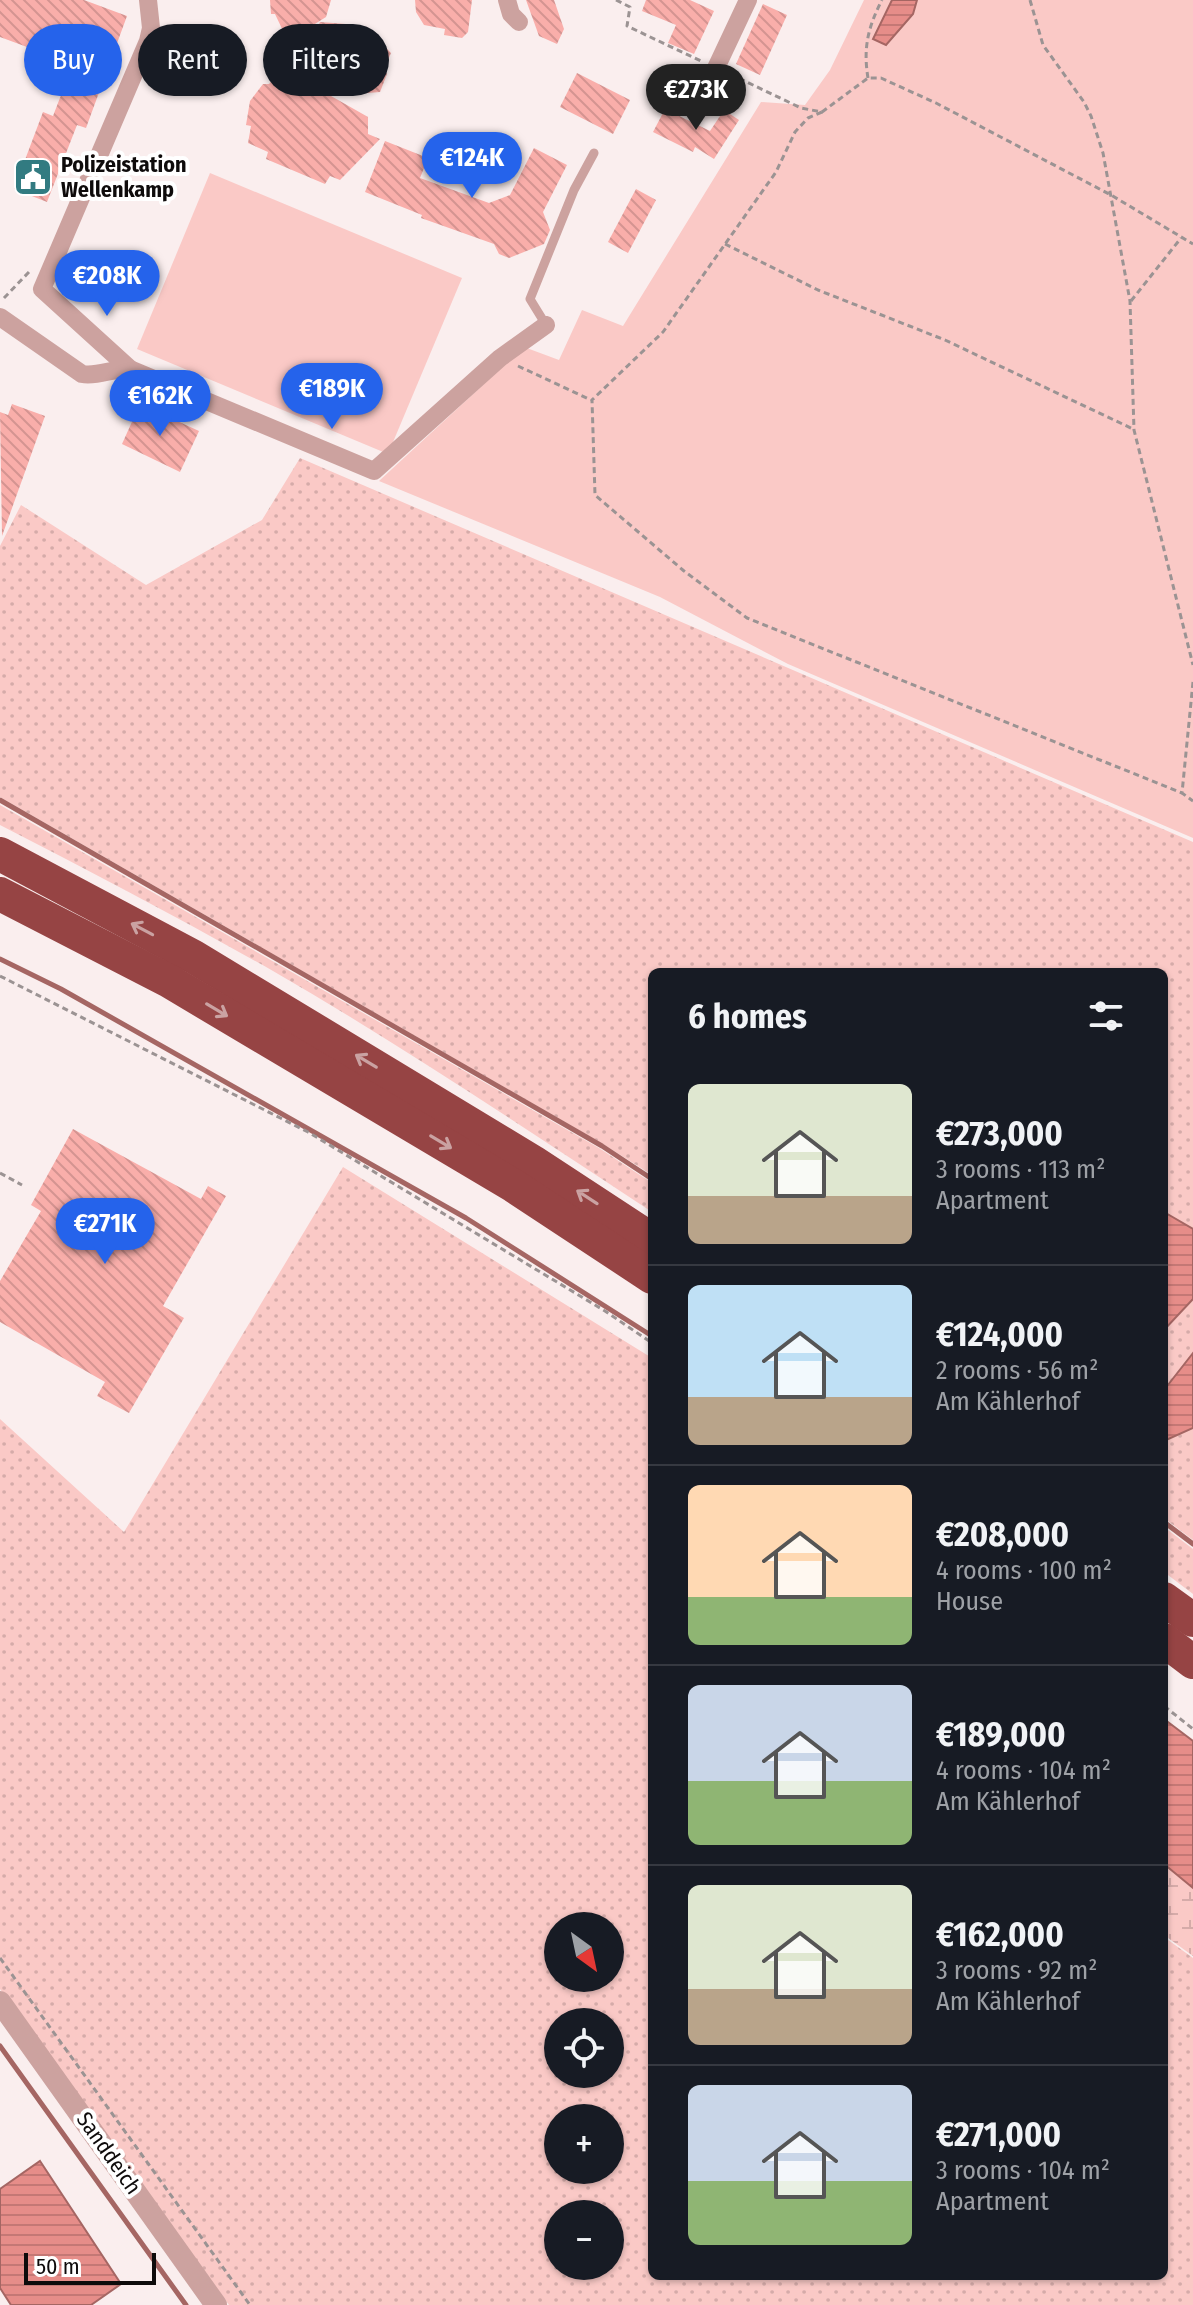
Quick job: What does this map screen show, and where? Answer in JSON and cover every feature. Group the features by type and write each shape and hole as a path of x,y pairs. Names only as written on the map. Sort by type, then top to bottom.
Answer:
{"highway":[{"path":"0,854 194,957 533,1162 648,1237"},
{"path":"0,894 169,981 514,1186 648,1274"},
{"path":"1168,1602 1193,1620"},
{"path":"1168,1643 1193,1662"}],"street":[{"path":"130,369 42,289 148,41 151,28 148,0"},
{"path":"507,0 511,14 519,22"},
{"path":"716,68 748,0"},
{"path":"0,317 82,374 90,376 115,368 130,369 374,471 500,358 546,325"},
{"name":"Sanddeich","path":"0,2002 216,2305"}],"lane":[{"path":"546,325 530,299 574,190 594,153"}],"path":[{"path":"616,0 630,7"},
{"path":"634,0 627,26 801,108 822,112"},
{"path":"868,78 864,56 868,26 882,0"},
{"path":"1030,0 1043,45 1091,116 1103,153 1130,301 1134,430 1193,665"},
{"path":"1193,244 1111,195 936,103 881,78 868,78 822,112 808,118 795,132 776,172 663,332 592,400 595,495 684,571 747,618 1182,793 1193,801"},
{"path":"1130,301 1181,238"},
{"path":"725,244 818,290 945,340 1134,430"},
{"path":"0,302 31,270 47,277"},
{"path":"500,358 592,400"},
{"path":"1182,793 1193,682"},
{"path":"0,976 308,1132 605,1311 648,1340"},
{"path":"0,1173 22,1185"},
{"path":"1168,1709 1193,1729"},
{"path":"0,1958 250,2305"}],"green space":[{"path":"864,0 892,0 873,39 885,45 913,14 917,0 1193,0 1193,838 788,664 660,597 379,481 524,347 559,360 582,310 623,326 761,102 805,105 830,70"},
{"path":"210,173 462,278 388,454 137,349"},
{"path":"300,458 1193,842 1193,1229 1168,1214 1168,968 648,968 648,1172 0,797 0,546 21,505 146,585 262,520"},
{"path":"0,805 599,1148 648,1180 648,1209 464,1089 273,971 0,825"},
{"path":"343,1167 648,1356 648,2280 1168,2280 1168,1940 1193,1958 1193,2305 229,2305 0,1989 0,1419 124,1532"},
{"path":"1193,1299 1193,1353 1168,1385 1168,1326"},
{"path":"1193,1428 1193,1540 1168,1521 1168,1439"},
{"path":"1168,1530 1193,1549 1193,1594 1168,1575"},
{"path":"1168,1867 1193,1888 1193,1956 1168,1938"}],"shaded area":[{"path":"892,0 917,0 913,14 886,45 873,39"},
{"path":"1168,1214 1193,1229 1193,1299 1168,1326"},
{"path":"1193,1353 1193,1428 1168,1439 1168,1385"},
{"path":"1168,1722 1193,1741 1193,1888 1168,1867"},
{"path":"40,2161 121,2284 91,2305 11,2305 0,2288 0,2189"}],"building":[{"path":"0,0 84,0 127,16 122,30 122,24 24,24 24,46 0,37"},
{"path":"270,0 331,0 326,17 315,24 280,24 275,14 271,14"},
{"path":"415,0 472,0 468,32 462,38 444,35 445,29 424,25 416,12"},
{"path":"526,0 554,0 564,29 557,44 539,36"},
{"path":"646,0 690,0 714,11 694,54 668,43 676,25 642,11"},
{"path":"763,4 787,15 760,75 736,64"},
{"path":"577,73 630,100 613,134 560,107"},
{"path":"263,84 263,96 331,96 368,117 368,134 380,139 340,180 330,176 325,184 266,159 268,152 248,143 251,126 246,125 250,101"},
{"path":"61,96 98,96 86,128 77,125 47,202 14,189 43,112 53,116"},
{"path":"665,109 710,131 724,110 739,120 714,159 695,147 693,152 653,132"},
{"path":"385,141 428,158 420,178 489,203 510,195 534,148 567,165 543,212 550,230 544,244 509,258 499,254 494,244 421,218 422,215 365,192"},
{"path":"636,189 656,200 628,253 608,242"},
{"path":"12,404 45,416 2,536 0,412 8,415"},
{"path":"140,404 199,431 180,472 122,444"},
{"path":"73,1129 201,1199 208,1186 226,1196 163,1306 184,1318 129,1413 97,1396 105,1382 0,1322 0,1281 41,1211 31,1205"}],"waterway":[{"path":"0,800 602,1146 648,1176"},
{"path":"0,959 61,989 466,1218 648,1333"},
{"path":"1168,1525 1193,1544"},
{"path":"0,2046 186,2305"}],"place":[{"name":"Polizeistation Wellenkamp","path":"33,177"}]}
